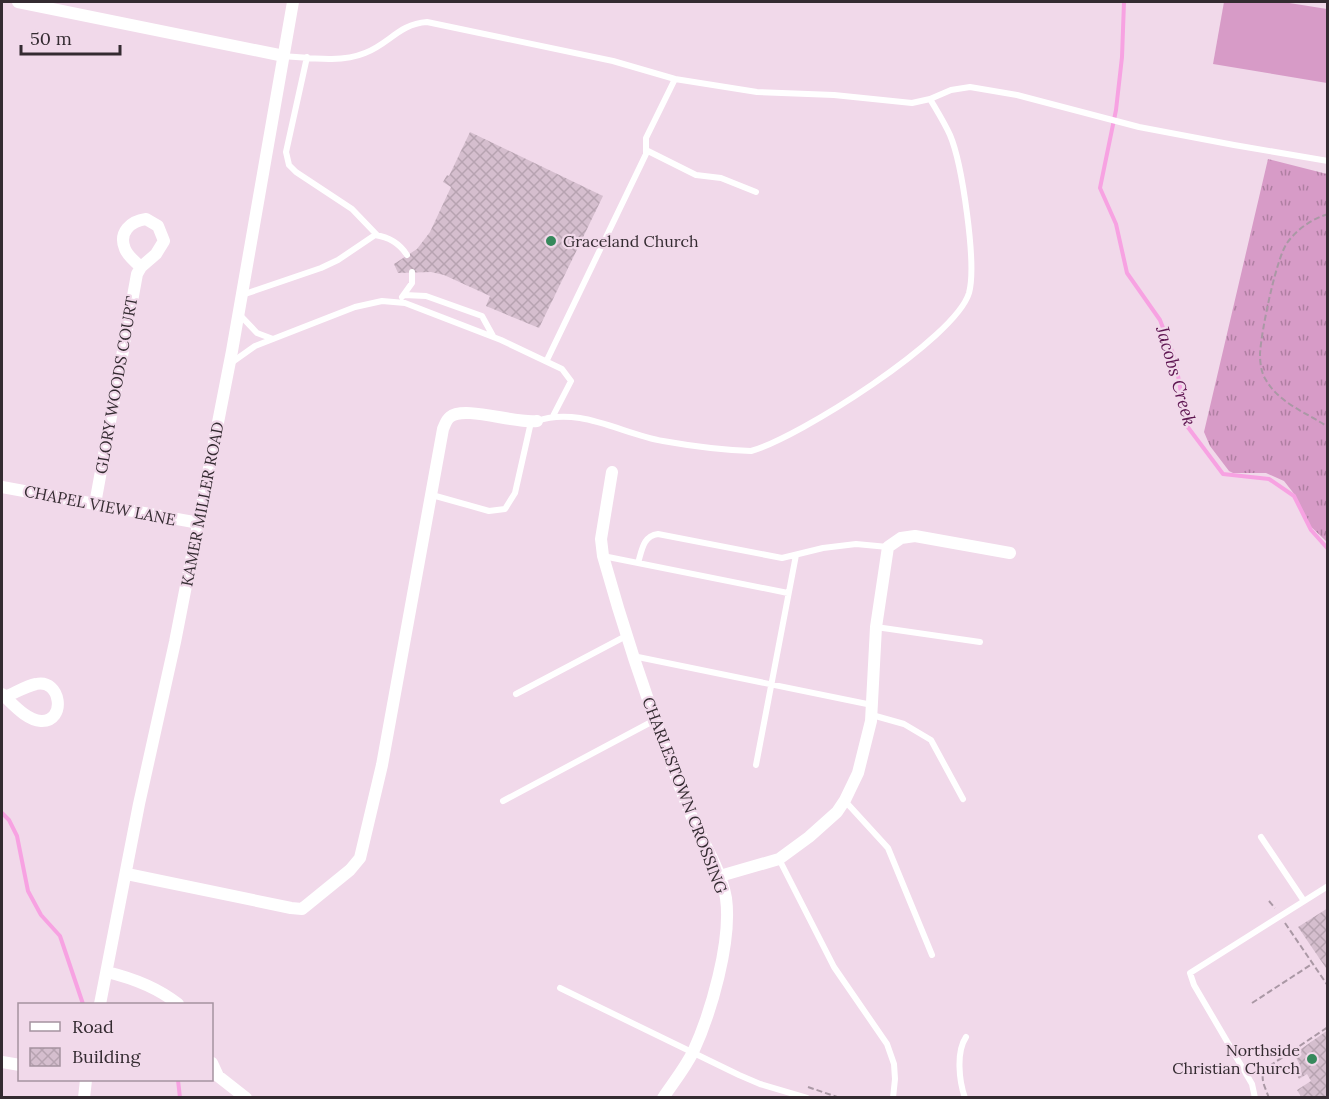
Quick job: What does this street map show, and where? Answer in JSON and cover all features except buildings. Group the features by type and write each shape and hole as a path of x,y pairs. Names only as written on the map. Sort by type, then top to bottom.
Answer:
{"street":[{"path":"18,2 284,56"},
{"name":"KAMER MILLER ROAD","path":"100,1003 139,804 199,523 239,313 293,2"},
{"name":"GLORY WOODS COURT","path":"95,504 136,274 141,267"},
{"path":"127,874 302,909 350,870 360,858 382,765 443,429 448,418 456,414 482,414 526,423 534,421"},
{"name":"CHARLESTOWN CROSSING","path":"612,472 601,539 603,556 632,656 655,720 690,813 720,876 726,897 725,938 712,1000 692,1053 663,1098"},
{"name":"CHAPEL VIEW LANE","path":"2,487 199,523"},
{"path":"720,876 779,859 837,812 845,800 858,773 872,710 876,627 888,547 901,538 915,536 1010,553"},
{"path":"107,972 139,981 175,1003"},
{"path":"2,1062 18,1065"},
{"path":"213,1065 218,1076 246,1098"},
{"path":"84,1098 86,1081"}],"lane":[{"path":"284,56 354,57 377,47 408,25 428,22 613,62 675,79 756,92 834,95 912,103 930,99 951,90 970,87 1017,95 1122,122 1234,146 1328,160"},
{"path":"307,57 286,159 296,172 352,209 377,235 395,242 407,255"},
{"path":"547,360 640,166 646,150 646,138 675,79"},
{"path":"431,495 489,511 505,509 515,493 534,421 553,416 595,422 661,441 751,451 781,438 867,388 931,340 961,310 969,293 972,273 968,228 956,155 950,136 930,99"},
{"path":"646,150 696,175 721,178 756,192"},
{"path":"242,295 321,268 377,235"},
{"path":"398,302 412,283 412,272"},
{"path":"404,295 426,296 482,316 493,336"},
{"path":"229,366 255,346 355,307 382,301 398,302 415,306 493,336 562,369 571,381 553,416"},
{"path":"239,313 257,333 273,339"},
{"path":"638,563 646,539 658,534 782,558 823,548 856,544 888,547"},
{"path":"756,765 796,555"},
{"path":"603,556 788,593"},
{"path":"876,627 980,642"},
{"path":"516,694 626,636"},
{"path":"632,656 772,684 872,710 904,724 931,740 963,799"},
{"path":"503,801 655,720"},
{"path":"845,800 888,848 932,955"},
{"path":"1261,837 1304,901"},
{"path":"779,859 834,967 887,1044 896,1079 893,1098"},
{"path":"1255,1098 1252,1084 1194,985 1190,973 1328,886"},
{"path":"560,988 760,1084 807,1098"},
{"path":"965,1098 960,1060 962,1042 966,1037"}],"path":[{"path":"1328,214 1316,218 1303,227 1291,238 1284,249 1264,322 1260,354 1264,378 1275,392 1328,427"},
{"path":"1269,901 1328,986"},
{"path":"1252,1003 1313,963"},
{"path":"1269,1098 1262,1072 1328,1027"},
{"path":"804,1086 840,1098"}],"green space":[{"path":"1224,2 1283,2 1327,9 1327,83 1213,64"},
{"path":"1268,159 1327,174 1327,542 1305,521 1295,495 1284,481 1266,473 1229,471 1210,446 1204,432"}],"waterway":[{"name":"Jacobs Creek","path":"1124,2 1122,57 1116,110 1100,188 1116,224 1127,273 1160,320 1175,359 1187,426 1223,474 1269,479 1294,496 1311,530 1328,549"},
{"path":"2,813 9,820 17,836 28,891 41,915 60,936 83,1003"},
{"path":"178,1081 180,1098"}],"place":[{"name":"Graceland Church","path":"551,241"},
{"name":"Northside Christian Church","path":"1312,1059"}]}
